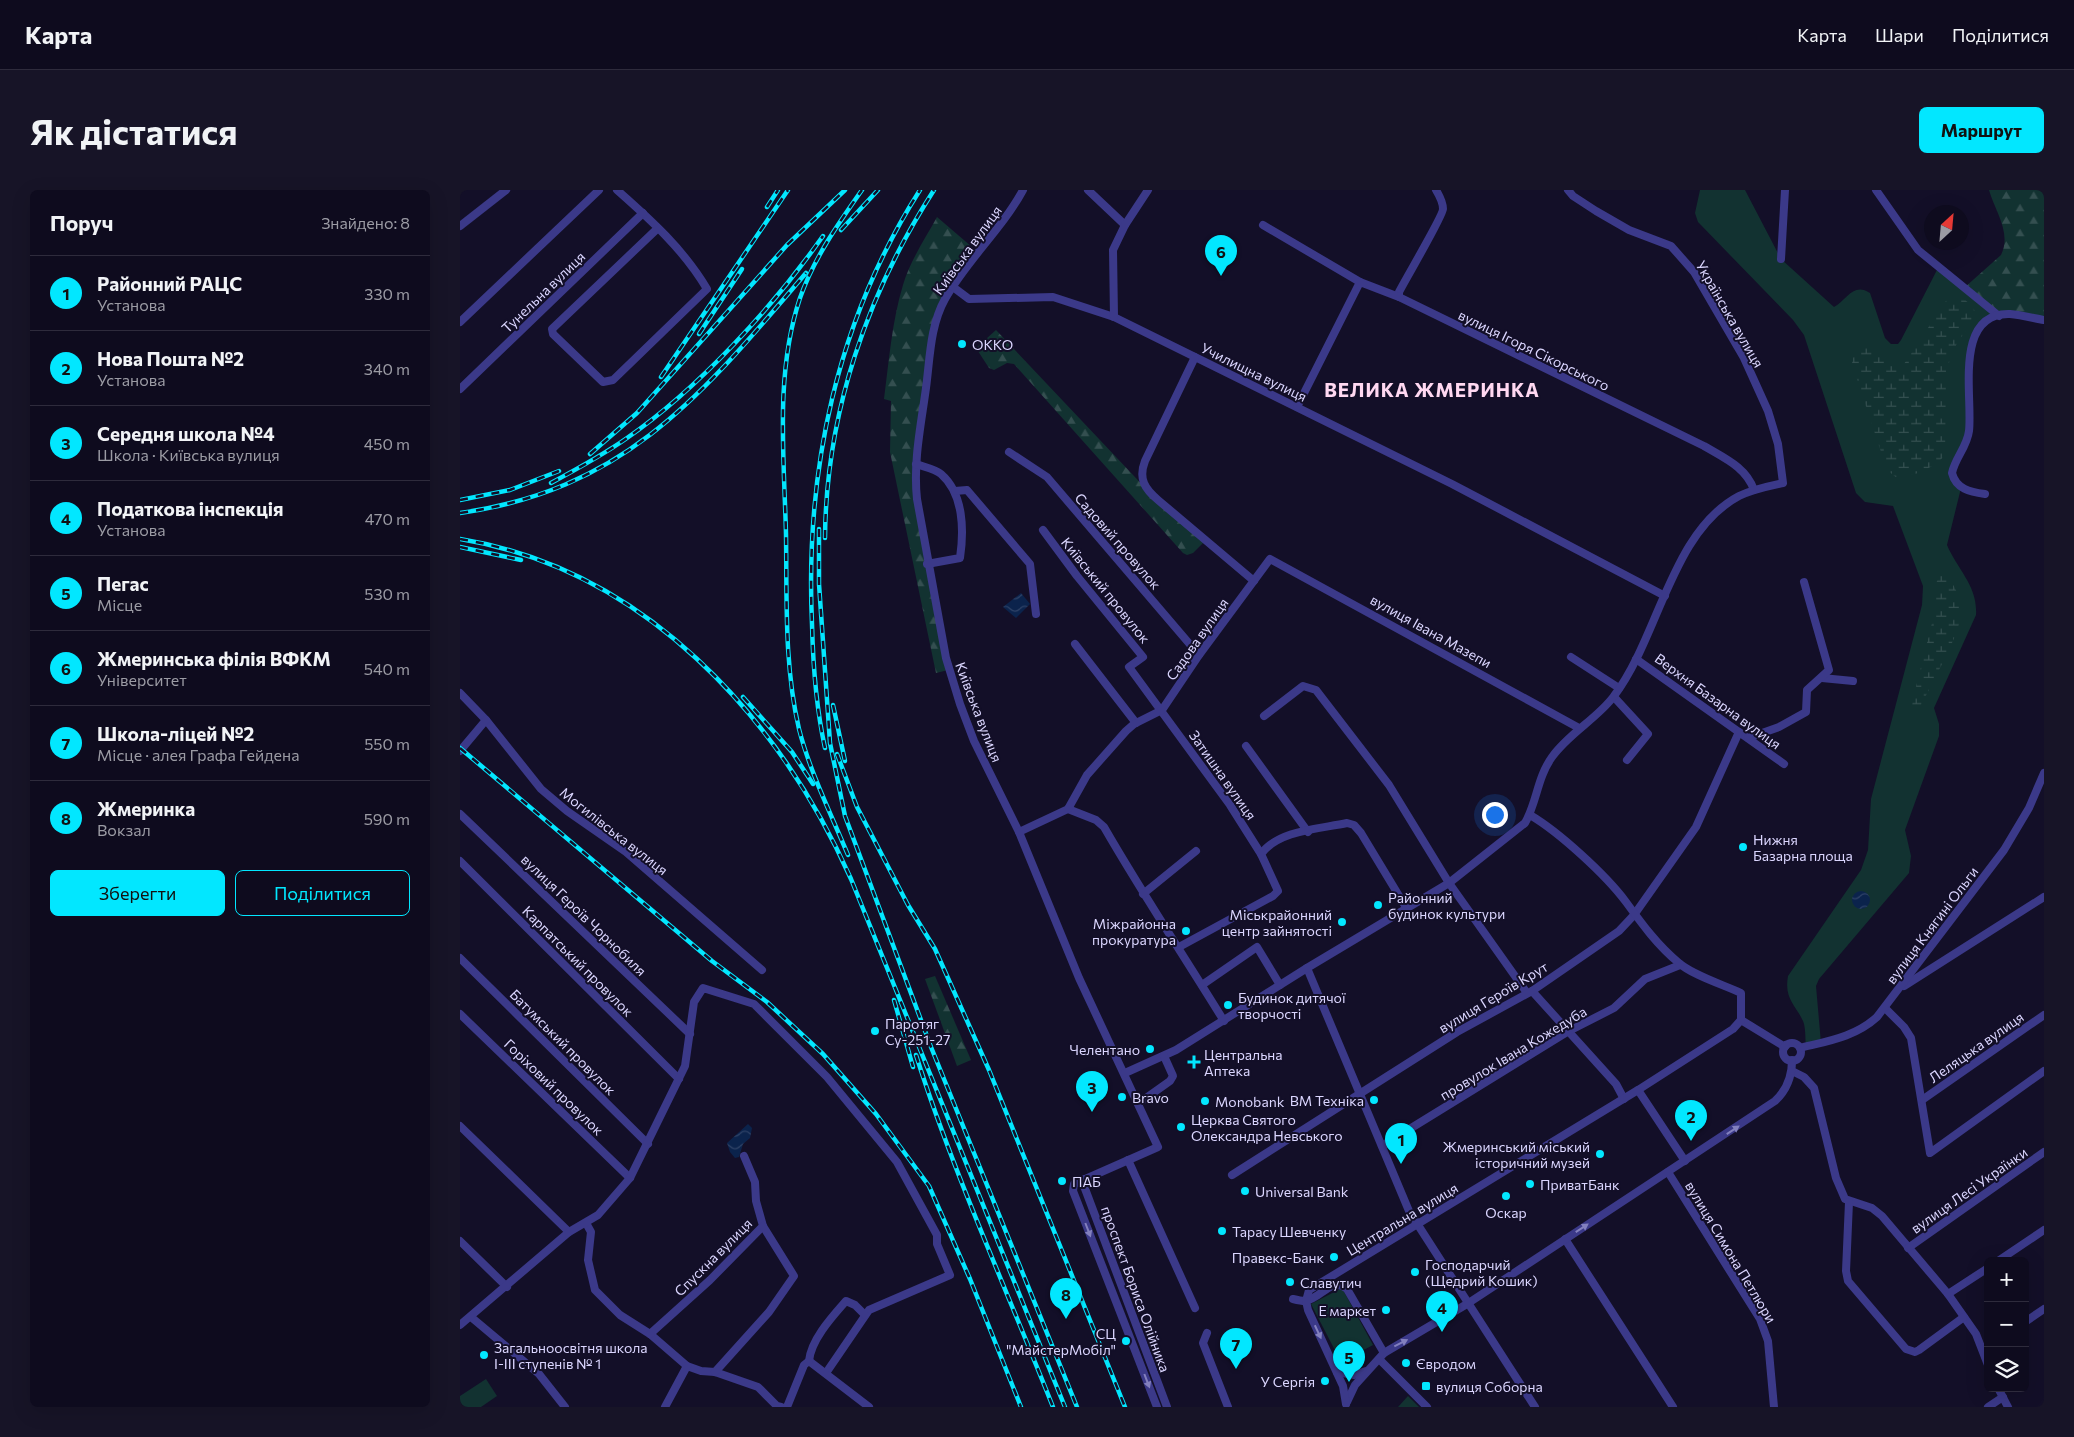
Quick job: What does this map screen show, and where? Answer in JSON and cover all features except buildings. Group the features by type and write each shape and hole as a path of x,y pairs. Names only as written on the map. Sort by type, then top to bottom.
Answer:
{"street":[{"path":"460,226 506,190"},
{"path":"460,322 599,190"},
{"path":"617,190 643,213 658,228 676,246 707,289 613,380 602,381 553,334 552,329 658,228"},
{"name":"Київська вулиця","path":"1023,190 1007,217 953,287 940,309 934,328 916,464 916,499 953,686 974,741 1019,832 1079,978 1158,1147 1128,1160"},
{"path":"1088,190 1125,225"},
{"path":"1114,317 1113,250 1125,225 1148,190"},
{"path":"1399,297 1398,292 1443,209 1436,190"},
{"name":"Українська вулиця","path":"1568,190 1573,196 1596,211 1630,230 1671,246 1694,272 1744,358 1768,411 1778,444 1783,483 1754,490"},
{"path":"1781,259 1785,190"},
{"path":"1876,190 1918,250 1999,316"},
{"name":"Тунельна вулиця","path":"460,389 643,213"},
{"name":"вулиця Ігоря Сікорського","path":"1263,224 1360,282 1399,297 1704,446 1738,466 1750,479 1754,490"},
{"path":"1297,408 1360,282"},
{"name":"Училищна вулиця","path":"953,287 969,299 1053,297 1114,317 1514,515 1665,596"},
{"path":"1985,494 1966,491 1961,488 1952,473 1967,444 1969,429 1970,350 1979,330 1999,316 2009,314 2044,320"},
{"path":"1195,357 1145,461 1141,474 1142,481 1151,494 1254,581"},
{"name":"Садовий провулок","path":"1009,452 1047,477 1199,655"},
{"path":"916,464 940,473 955,491 963,538 960,558 928,564"},
{"path":"955,491 967,490 1030,564 1036,614"},
{"path":"1125,1073 1164,1056 1224,1021 1307,968 1449,883 1525,824 1530,815 1542,772 1553,755 1579,728 1614,697 1636,659 1665,596 1704,524 1725,505 1754,490"},
{"name":"Київський провулок","path":"1043,530 1077,576 1144,656 1129,668 1162,710"},
{"name":"Садова вулиця","path":"1068,809 1087,775 1136,723 1162,710 1199,655 1270,559"},
{"name":"вулиця Івана Мазепи","path":"1270,559 1579,728"},
{"path":"1748,738 1779,727 1806,712 1807,690 1830,670 1804,582"},
{"path":"1075,644 1136,723"},
{"path":"1571,657 1618,688"},
{"name":"Верхня Базарна вулиця","path":"1636,659 1784,764"},
{"path":"1822,678 1853,681"},
{"path":"1264,716 1303,686 1316,690 1389,785 1449,883 1529,992 1616,1084 1624,1099"},
{"name":"Могилівська вулиця","path":"460,693 486,720 541,789 567,811 626,852 762,970"},
{"path":"1614,697 1648,734 1627,760"},
{"name":"Затишна вулиця","path":"1162,710 1230,805 1261,854 1278,891 1273,896 1179,947"},
{"path":"460,751 486,720"},
{"name":"вулиця Героїв Крут","path":"1232,1175 1457,1032 1529,992 1618,931 1634,915 1696,828 1739,732"},
{"path":"1246,746 1308,832"},
{"name":"вулиця Княгині Ольги","path":"1800,1048 1853,1033 1872,1022 1885,1008 2008,844 2042,784 2044,773"},
{"path":"1019,832 1068,809 1100,823 1224,1021"},
{"name":"вулиця Героїв Чорнобиля","path":"460,814 690,1034"},
{"path":"1530,815 1546,825 1588,863 1625,901 1651,936 1680,965 1741,993 1741,1020 1785,1046"},
{"path":"1261,854 1269,844 1287,836 1347,823 1354,825 1361,833 1407,909"},
{"path":"1143,894 1196,851"},
{"name":"Карпатський провулок","path":"460,861 679,1079"},
{"path":"1900,989 2044,897"},
{"path":"1202,985 1257,947 1280,985"},
{"name":"Батумський провулок","path":"460,958 648,1144"},
{"name":"провулок Івана Кожедуба","path":"1382,1146 1567,1032 1614,1008 1645,979 1680,965"},
{"path":"1307,968 1417,1225 1535,1407"},
{"path":"460,1325 569,1232 598,1215 630,1178 685,1066 694,1002 703,988 754,1004 827,1076 897,1162 937,1235 937,1244 950,1275 869,1310 826,1373"},
{"path":"1885,1008 1910,1035 1930,1152 2044,1071"},
{"name":"Горіховий провулок","path":"460,1014 630,1178"},
{"name":"Леляцька вулиця","path":"1922,1100 2044,1015"},
{"name":"Центральна вулиця","path":"1306,1301 1309,1290 1624,1099 1733,1029 1741,1020"},
{"path":"1785,1046 1793,1042 1800,1048 1800,1056 1792,1060"},
{"path":"1785,1046 1784,1055 1792,1060"},
{"path":"1139,1103 1170,1081 1173,1076 1164,1056"},
{"path":"1346,1406 1355,1385 1382,1356 1467,1304 1775,1101 1785,1090 1792,1071 1792,1060"},
{"path":"1792,1071 1804,1077 1814,1088 1838,1184 1843,1195 1849,1202 1872,1208 1877,1212 1948,1294 1984,1347"},
{"path":"1638,1090 1686,1161"},
{"path":"460,1126 569,1232"},
{"name":"вулиця Лесі Українки","path":"1908,1248 2044,1152"},
{"name":"Спускна вулиця","path":"650,1334 710,1280 763,1226 756,1201 755,1182 744,1156"},
{"path":"1085,1179 1128,1160 1196,1308"},
{"name":"вулиця Симона Петлюри","path":"1668,1172 1760,1319 1768,1341 1774,1407"},
{"name":"проспект Бориса Олійника","path":"1085,1179 1074,1184 1073,1191 1157,1407"},
{"name":"проспект Бориса Олійника","path":"1085,1179 1084,1186 1167,1407"},
{"path":"1849,1202 1846,1271 1848,1281 1906,1350 1915,1352 1920,1350 1964,1317"},
{"path":"586,1223 591,1232 588,1260 594,1290 620,1315 650,1334 687,1366 701,1371 715,1372 758,1387 777,1406 781,1407"},
{"path":"715,1372 769,1312 794,1276 763,1226"},
{"path":"2004,1257 2044,1230"},
{"path":"1565,1239 1673,1407"},
{"path":"460,1241 507,1286"},
{"path":"1948,1294 1984,1271"},
{"path":"1293,1299 1306,1301 1335,1284 1342,1284 1348,1289 1382,1356 1427,1407"},
{"path":"1306,1301 1308,1310 1343,1386 1346,1406"},
{"path":"787,1407 804,1365 809,1361 810,1349 846,1302 855,1305 866,1315"},
{"path":"2029,1319 2044,1309"},
{"path":"471,1316 539,1374 565,1407"},
{"path":"1207,1333 1203,1343 1228,1407"},
{"path":"809,1361 870,1407"},
{"path":"665,1407 687,1366"},
{"path":"1337,1372 1354,1375 1366,1372"},
{"path":"2000,1392 2008,1407"},
{"path":"1988,1407 2003,1397"}],"green space":[{"path":"1700,190 1745,190 1781,259 1834,307 1855,291 1864,290 1870,293 1885,338 1891,344 1898,344 1901,340 1938,268 1999,316 1992,318 1972,341 1969,429 1953,469 1961,488 1947,545 1974,595 1976,615 1934,708 1939,724 1939,736 1905,830 1911,856 1909,873 1819,979 1816,986 1821,1043 1806,1046 1803,1021 1789,996 1788,976 1861,870 1868,850 1871,799 1922,605 1923,586 1893,506 1865,502 1856,493 1804,335 1793,320 1698,222 1695,213"},
{"path":"1989,190 2044,190 2044,320 1999,316 1964,288 2001,255 2004,247 2004,230"},
{"path":"937,217 979,253 953,287 936,321 915,479 948,670 936,673 890,452 891,401 884,399 893,327 903,285 914,259"},
{"path":"1958,295 1973,306 1976,316 1957,343 1946,370 1945,454 1937,463 1924,470 1897,478 1887,470 1852,364 1853,357 1858,349 1867,346 1894,364 1904,364 1946,301"},
{"path":"996,330 1151,494 1206,540 1193,553 1187,555 1183,553 1014,364 1007,363 994,370 989,368 976,348"},
{"path":"1943,575 1952,583 1958,594 1960,620 1948,651 1920,708 1914,710 1912,708 1913,699 1936,607 1935,586 1939,576"},
{"path":"935,976 971,1060 957,1066 925,979"},
{"path":"1342,1288 1373,1345 1341,1362 1311,1304"},
{"path":"486,1379 497,1396 481,1407 460,1407 460,1396"},
{"path":"1408,1396 1419,1407 1398,1407"}],"water":[{"path":"1021,593 1030,604 1016,618 1003,607"},
{"path":"1861,891 1867,894 1870,900 1867,906 1861,909 1855,906 1852,900 1855,894"},
{"path":"748,1124 752,1128 750,1138 743,1144 739,1157 735,1158 730,1152 727,1143"}],"railway":[{"path":"767,207 778,190"},
{"path":"661,377 788,190"},
{"path":"590,454 637,413 787,245 845,190"},
{"path":"848,855 809,761 794,705 787,632 783,415 787,355 792,326 800,298 819,255 862,190"},
{"path":"841,230 878,190"},
{"path":"825,748 819,717 814,671 811,566 814,510 821,453 832,398 848,344 867,291 891,240 920,190"},
{"path":"825,538 827,491 833,446 842,400 855,356 870,313 889,271 910,230 934,190"},
{"path":"551,483 618,444 681,396 758,318 823,236"},
{"path":"699,334 742,269"},
{"path":"460,513 519,501 570,482 616,458 657,429 696,395 732,358 806,273"},
{"path":"460,500 510,490 559,471"},
{"path":"819,529 819,584 830,743 845,816 931,1047 1077,1407"},
{"path":"460,539 526,555 588,582 645,617 697,659 743,707 785,761 821,819 851,879 1065,1407"},
{"path":"460,547 521,560"},
{"path":"743,697 792,752 813,784"},
{"path":"833,705 845,761"},
{"path":"460,748 712,961 767,1002 823,1054 876,1114 929,1186 970,1279 1021,1407"},
{"path":"837,754 857,807 908,905 935,949 989,1070 1125,1407"},
{"path":"894,1000 913,1067"},
{"path":"916,1055 964,1188 1053,1407"}],"place":[{"name":"Жмеринська філія ВФКМ","path":"1221,276"},
{"name":"ОККО","path":"962,344"},
{"name":"Нижня Базарна площа","path":"1743,847"},
{"name":"Районний будинок культури","path":"1378,905"},
{"name":"Міськрайонний центр зайнятості","path":"1342,922"},
{"name":"Міжрайонна прокуратура","path":"1186,931"},
{"name":"Будинок дитячої творчості","path":"1228,1005"},
{"name":"Паротяг Су-251-27","path":"875,1031"},
{"name":"Челентано","path":"1150,1049"},
{"name":"Центральна Аптека","path":"1194,1062"},
{"name":"Bravo","path":"1122,1097"},
{"name":"ВМ Техніка","path":"1374,1100"},
{"name":"Monobank","path":"1205,1101"},
{"name":"Середня школа №4","path":"1092,1112"},
{"name":"Церква Святого Олександра Невського","path":"1181,1127"},
{"name":"Нова Пошта №2","path":"1691,1141"},
{"name":"Жмеринський міський історичний музей","path":"1600,1154"},
{"name":"Районний РАЦС","path":"1401,1164"},
{"name":"ПАБ","path":"1062,1181"},
{"name":"ПриватБанк","path":"1530,1184"},
{"name":"Universal Bank","path":"1245,1191"},
{"name":"Оскар","path":"1506,1196"},
{"name":"Тарасу Шевченку","path":"1222,1231"},
{"name":"Правекс-Банк","path":"1334,1257"},
{"name":"Господарчий (Щедрий Кошик)","path":"1415,1272"},
{"name":"Славутич","path":"1290,1282"},
{"name":"E маркет","path":"1386,1310"},
{"name":"Жмеринка","path":"1066,1319"},
{"name":"Податкова інспекція","path":"1442,1332"},
{"name":"СЦ \"МайстерМобіл\"","path":"1126,1341"},
{"name":"Загальноосвітня школа І-ІІІ ступенів № 1","path":"484,1355"},
{"name":"Євродом","path":"1406,1363"},
{"name":"Школа-ліцей №2","path":"1236,1369"},
{"name":"У Сергія","path":"1325,1381"},
{"name":"Пегас","path":"1349,1382"},
{"name":"вулиця Соборна","path":"1426,1386"}],"district":[{"name":"ВЕЛИКА ЖМЕРИНКА","path":"1432,389"}]}
